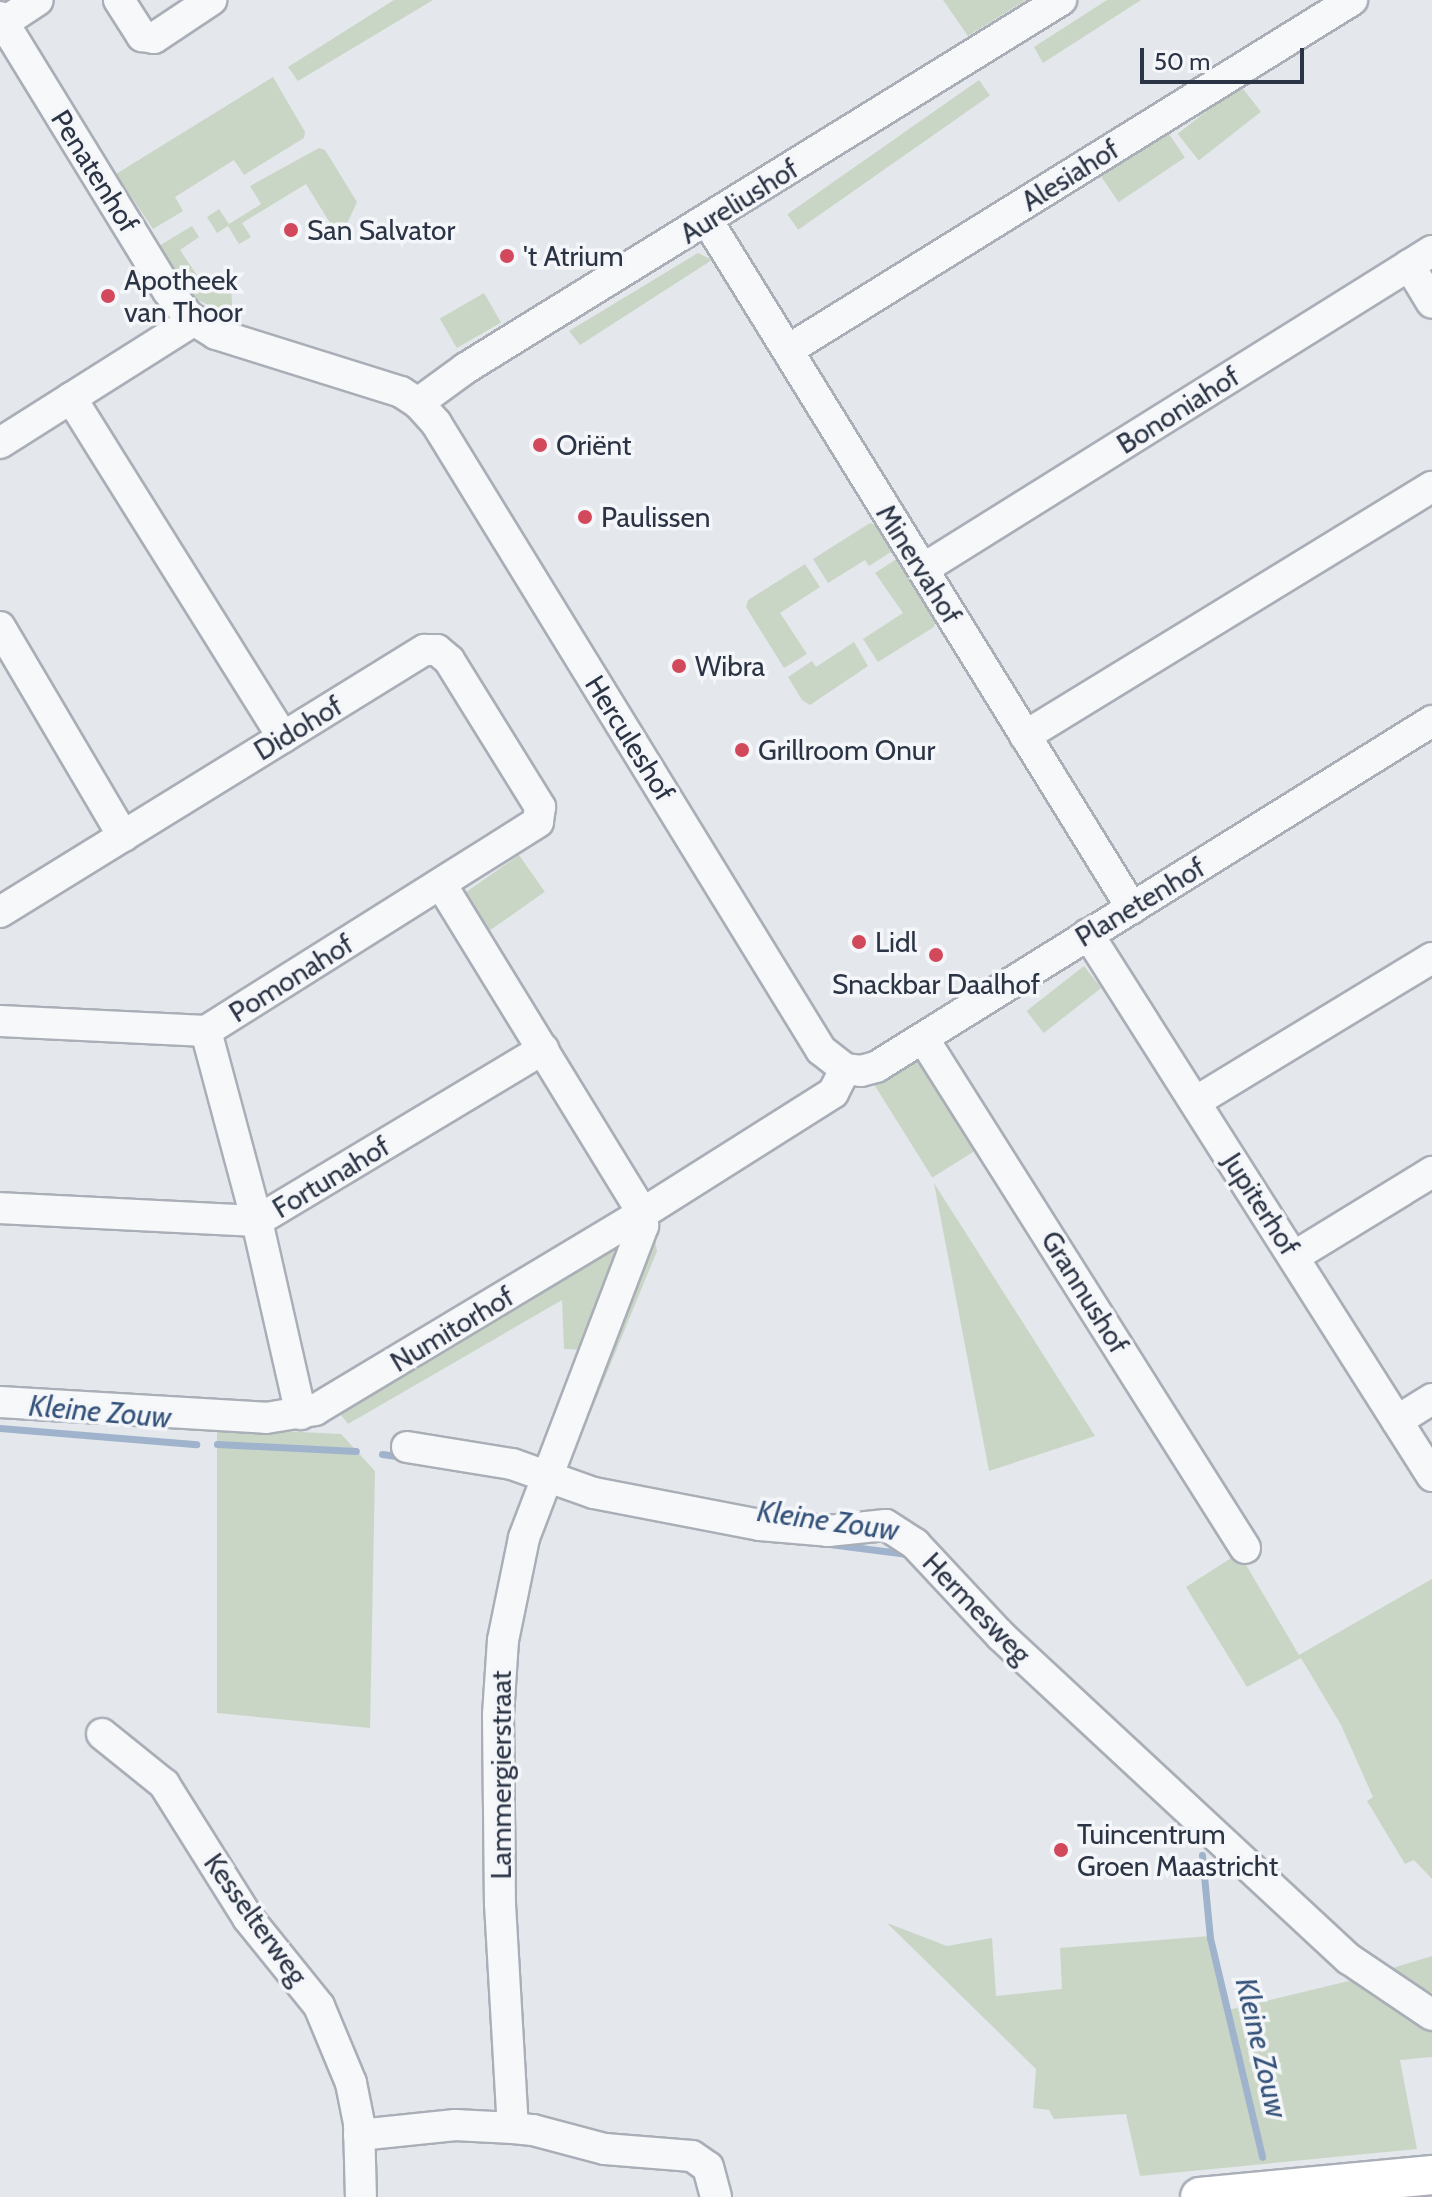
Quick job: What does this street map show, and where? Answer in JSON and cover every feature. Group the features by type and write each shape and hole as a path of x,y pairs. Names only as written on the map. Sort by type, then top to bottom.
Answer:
{"main road":[{"path":"1200,2197 1432,2175"}],"street":[{"path":"1,21 38,0"},
{"path":"119,0 142,36 154,38 211,0"},
{"name":"Aureliushof","path":"418,403 466,368 1061,0"},
{"name":"Alesiahof","path":"788,350 1352,0"},
{"name":"Penatenhof","path":"1,21 168,291 193,321 238,341 394,389 418,403"},
{"name":"Minervahof","path":"707,220 1132,908"},
{"path":"1421,258 1432,303"},
{"name":"Bononiahof","path":"923,569 1421,258"},
{"path":"0,443 193,321"},
{"path":"71,398 283,737"},
{"name":"Herculeshof","path":"418,403 441,431 821,1050 845,1069"},
{"path":"1025,736 1432,487"},
{"path":"0,627 123,836"},
{"name":"Didohof","path":"0,912 425,650 437,650 449,660 540,807"},
{"name":"Planetenhof","path":"845,1069 869,1070 923,1038 1432,721"},
{"name":"Pomonahof","path":"0,1021 206,1031 538,822 540,807"},
{"path":"441,884 643,1213"},
{"name":"Jupiterhof","path":"1088,934 1432,1476"},
{"path":"1195,1102 1432,958"},
{"path":"206,1031 257,1221 301,1414"},
{"name":"Grannushof","path":"923,1038 1245,1548"},
{"name":"Fortunahof","path":"0,1208 257,1221 543,1049"},
{"name":"Numitorhof","path":"0,1402 266,1418 301,1414 327,1405 643,1213 833,1093 845,1069"},
{"path":"1295,1256 1432,1172"},
{"name":"Lammergierstraat","path":"513,2128 501,1952 498,1715 503,1640 524,1538 643,1226 643,1213"},
{"path":"1397,1421 1432,1399"},
{"name":"Hermesweg","path":"407,1447 512,1464 642,1504 794,1529 849,1530 886,1525 915,1544 1001,1636 1349,1959 1432,2015"},
{"name":"Kesselterweg","path":"102,1734 164,1784 248,1918 319,2006 351,2083 359,2135 361,2197"},
{"path":"359,2135 455,2125 513,2128 533,2130 605,2149 696,2157 708,2167 716,2197"}],"green space":[{"path":"394,0 433,0 298,81 288,67"},
{"path":"943,0 1026,0 968,36"},
{"path":"1107,0 1141,0 1043,63 1034,47"},
{"path":"273,77 305,132 304,138 244,175 234,160 175,197 183,211 153,229 116,174"},
{"path":"979,80 990,96 798,230 787,214"},
{"path":"1240,85 1261,112 1199,160 1178,134"},
{"path":"1167,131 1185,158 1119,202 1101,176"},
{"path":"319,148 325,150 357,202 340,239 306,184 242,223 251,237 239,244 228,226 217,233 207,217 219,209 229,224 261,204 250,186"},
{"path":"192,226 199,237 180,250 207,290 225,279 231,289 233,317 196,299 159,246"},
{"path":"698,253 712,260 580,345 569,331"},
{"path":"484,293 501,322 457,348 440,318"},
{"path":"870,523 879,526 894,550 869,566 865,560 828,583 813,559"},
{"path":"898,558 936,620 934,627 878,662 863,639 903,613 875,573"},
{"path":"805,564 820,587 780,613 807,654 784,668 746,607 748,600"},
{"path":"854,642 868,666 810,705 802,700 788,677 812,661 816,667"},
{"path":"519,855 545,892 490,930 464,893"},
{"path":"1084,966 1101,988 1044,1033 1026,1011"},
{"path":"924,1053 982,1146 932,1178 874,1084"},
{"path":"934,1183 1095,1436 989,1471"},
{"path":"653,1233 657,1251 567,1470 565,1453"},
{"path":"613,1238 624,1252 584,1350 564,1349 562,1300 348,1424 334,1406"},
{"path":"217,1428 341,1434 375,1471 370,1728 217,1713"},
{"path":"1239,1553 1299,1655 1432,1579 1432,1879 1414,1860 1405,1864 1367,1801 1373,1797 1341,1725 1301,1658 1247,1687 1186,1587"},
{"path":"887,1923 947,1946 992,1938 996,1996 1062,1989 1060,1948 1210,1936 1228,2010 1357,1979 1432,2023 1432,2057 1400,2060 1417,2149 1140,2176 1126,2114 1054,2119 1049,2110 1033,2108 1036,2069"},
{"path":"1432,1956 1432,1992 1426,1994 1383,1971"}],"waterway":[{"name":"Kleine Zouw","path":"0,1428 196,1444"},
{"name":"Kleine Zouw","path":"217,1444 356,1451"},
{"name":"Kleine Zouw","path":"382,1454 403,1457"},
{"name":"Kleine Zouw","path":"829,1544 907,1554"},
{"name":"Kleine Zouw","path":"1202,1855 1210,1938 1262,2157"}],"place":[{"name":"San Salvator","path":"291,230"},
{"name":"'t Atrium","path":"507,256"},
{"name":"Apotheek van Thoor","path":"108,296"},
{"name":"Oriënt","path":"540,445"},
{"name":"Paulissen","path":"585,517"},
{"name":"Wibra","path":"679,666"},
{"name":"Grillroom Onur","path":"742,750"},
{"name":"Lidl","path":"859,942"},
{"name":"Snackbar Daalhof","path":"936,955"},
{"name":"Tuincentrum Groen Maastricht","path":"1061,1850"}]}
